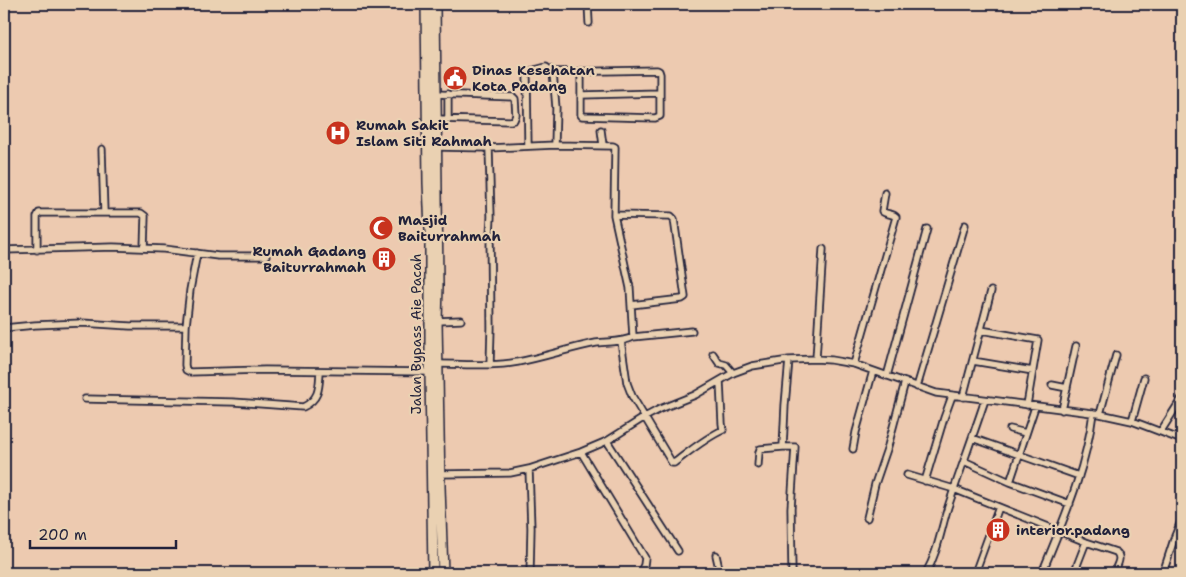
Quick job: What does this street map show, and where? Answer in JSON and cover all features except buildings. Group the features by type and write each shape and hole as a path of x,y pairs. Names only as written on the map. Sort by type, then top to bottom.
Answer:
{"highway":[{"name":"Jalan Bypass Aie Pacah","path":"426,4 434,296 430,372 433,573"},
{"path":"435,4 434,296 437,321 443,573"}],"street":[{"path":"588,4 589,23"},
{"path":"528,146 527,74 546,67 553,72 581,71 657,70 660,74 659,117 582,116 581,71"},
{"path":"553,72 556,108 555,145"},
{"path":"582,95 659,93"},
{"path":"436,94 513,97 516,99 516,115 514,120 510,121 436,118"},
{"path":"448,94 448,119"},
{"path":"601,130 603,145"},
{"path":"436,147 489,148 612,145 614,147 614,215 630,288 633,337"},
{"path":"489,148 491,217 490,365"},
{"path":"102,149 104,212"},
{"path":"854,364 896,217 882,211 886,193"},
{"path":"37,250 38,213 138,212 145,216 144,248"},
{"path":"614,215 671,216 674,219 685,297 631,306"},
{"path":"918,388 965,225"},
{"path":"887,376 927,229"},
{"path":"4,250 113,247 144,248 218,256 266,256"},
{"path":"816,359 823,250"},
{"path":"197,253 186,326 185,365 188,372 265,370 430,372"},
{"path":"964,398 991,291"},
{"path":"437,321 460,320"},
{"path":"4,328 82,323 130,326 186,326"},
{"path":"981,330 1038,340 1027,405"},
{"path":"438,364 490,365 518,362 596,343 692,331"},
{"path":"621,341 627,383 632,396 670,462 674,463 695,446 723,430 720,381"},
{"path":"1062,410 1076,346"},
{"path":"714,354 719,362 728,366 733,373"},
{"path":"1042,573 1070,504 1096,414 1116,354"},
{"path":"440,474 510,473 529,469 607,442 645,417 695,394 733,373 752,366 789,360 816,359 854,364 936,393 1096,414 1132,421 1182,440"},
{"path":"783,447 789,360"},
{"path":"973,361 1033,371"},
{"path":"85,399 233,402 303,407 315,398 320,371"},
{"path":"853,449 873,371"},
{"path":"1132,421 1144,378"},
{"path":"867,518 905,382"},
{"path":"1052,385 1067,388"},
{"path":"4,393 4,406"},
{"path":"925,481 952,396"},
{"path":"1162,431 1182,398"},
{"path":"926,573 942,534 942,525 985,400"},
{"path":"1010,482 1035,407"},
{"path":"1010,429 1026,433"},
{"path":"972,438 1079,476"},
{"path":"607,442 678,551"},
{"path":"758,466 758,452 760,449 795,447 790,508 792,573"},
{"path":"581,452 645,558 640,573"},
{"path":"964,461 1010,482 1070,504"},
{"path":"529,469 530,573"},
{"path":"907,475 954,489 1118,553 1120,558 1114,573"},
{"path":"974,573 999,507"},
{"path":"1163,573 1182,519"},
{"path":"1074,573 1086,542"},
{"path":"716,555 720,573"}],"place":[{"name":"Dinas Kesehatan Kota Padang","path":"455,78"},
{"name":"Rumah Sakit Islam Siti Rahmah","path":"338,133"},
{"name":"Masjid Baiturrahmah","path":"381,228"},
{"name":"Rumah Gadang Baiturrahmah","path":"384,259"},
{"name":"interior.padang","path":"998,530"}]}
